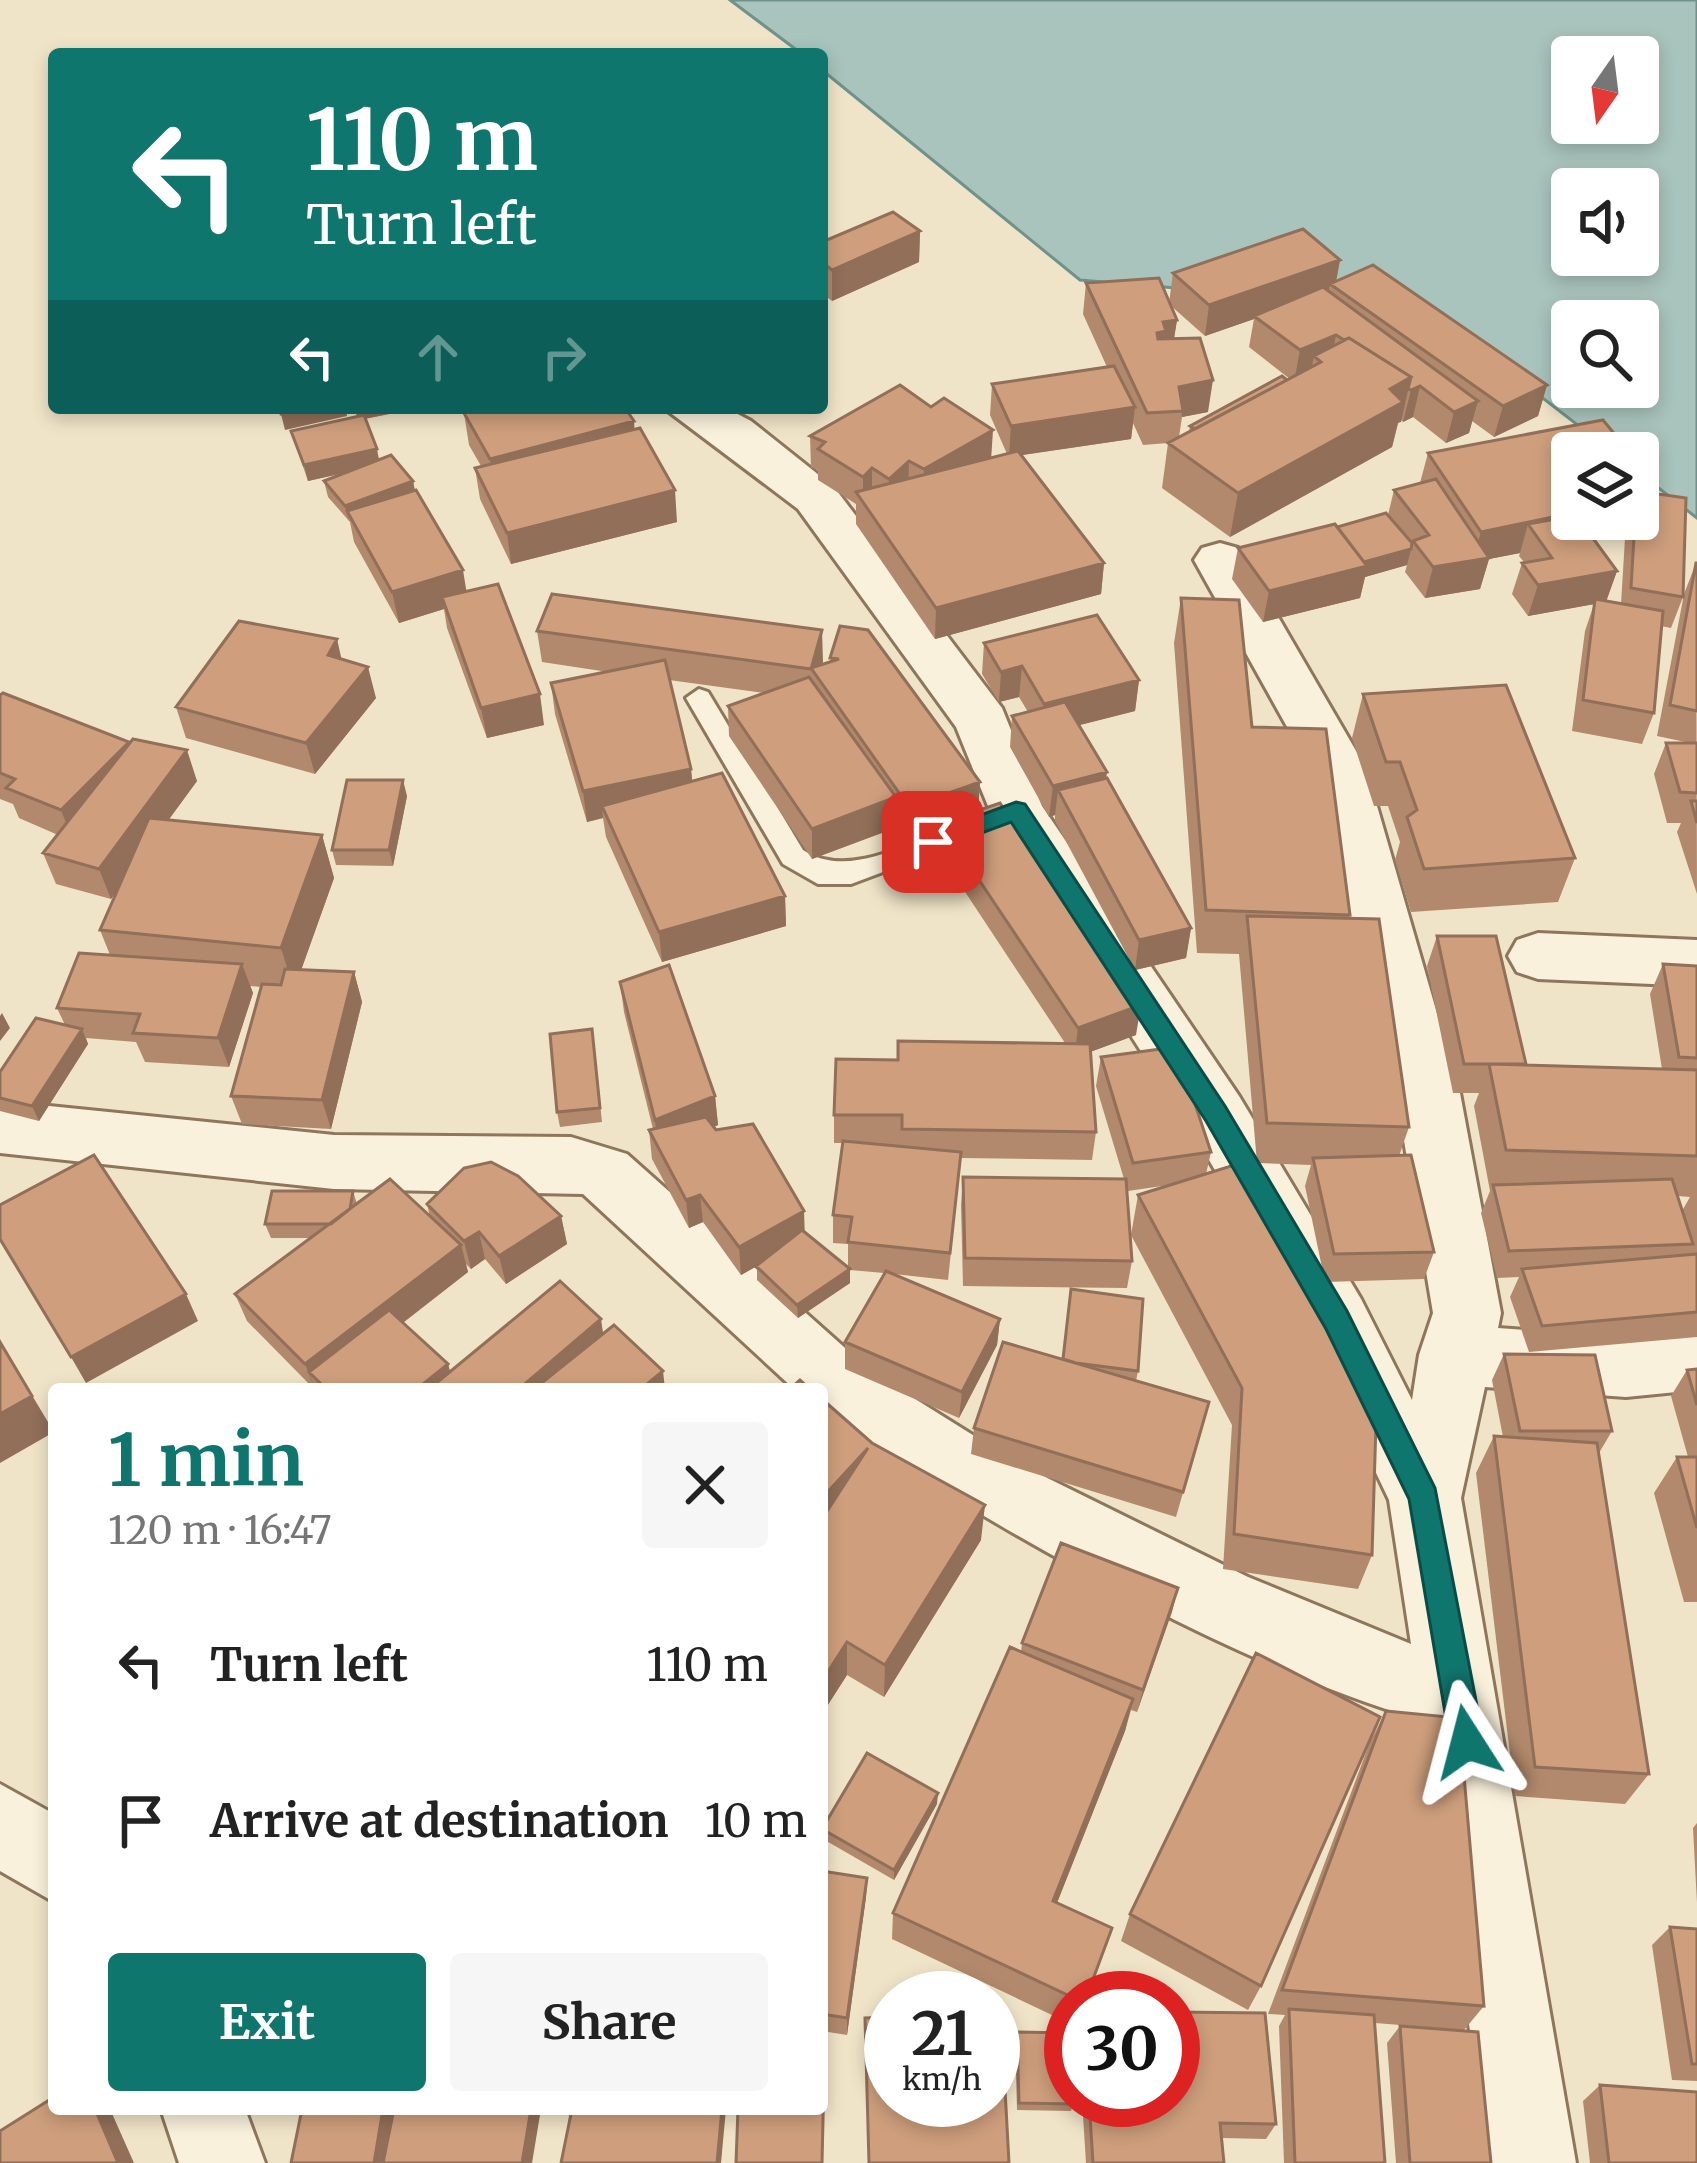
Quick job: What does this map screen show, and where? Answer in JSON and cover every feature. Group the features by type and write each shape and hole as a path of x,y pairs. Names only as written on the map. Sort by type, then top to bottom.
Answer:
{"street":[{"path":"700,414 734,432 817,498 982,722 1016,811 1216,1114 1336,1320 1424,1498 1460,1695 1533,2163"},
{"path":"1220,560 1338,768 1428,1093 1467,1313 1453,1355 1424,1498"},
{"path":"1538,956 1697,963"},
{"path":"0,1127 334,1162 572,1164 604,1173 847,1394 994,1487 1222,1602 1371,1669 1460,1695"},
{"path":"1453,1355 1626,1367 1697,1360"},
{"path":"0,1823 48,1858"},
{"path":"205,2115 222,2163"}],"lane":[{"path":"699,698 793,857 818,874 850,874 1016,811"}],"water":[{"path":"730,0 1697,0 1697,518 1659,488 1659,432 1587,432 1556,408 1659,408 1659,300 1551,300 1551,404 1427,309 1080,280 828,75 828,48 794,48"}],"building":[{"path":"893,212 920,231 832,270 828,239"},
{"path":"1303,229 1340,260 1209,305 1173,273"},
{"path":"1373,265 1547,385 1503,406 1330,284"},
{"path":"1159,278 1177,320 1163,322 1166,331 1157,333 1158,339 1200,338 1213,380 1179,387 1183,411 1147,413 1086,283"},
{"path":"1323,287 1478,401 1454,412 1420,386 1408,389 1411,377 1349,338 1336,335 1300,350 1254,316"},
{"path":"1349,338 1411,377 1390,389 1403,402 1238,493 1168,443 1321,362 1314,356"},
{"path":"1114,366 1135,407 1011,426 992,384"},
{"path":"1282,376 1287,380 1195,429 1190,426"},
{"path":"900,385 931,407 944,398 993,430 924,469 909,461 889,479 872,468 863,477 818,449 825,442 810,436"},
{"path":"465,414 629,414 634,421 490,459"},
{"path":"364,415 377,449 304,465 291,431"},
{"path":"1603,420 1613,432 1551,432 1551,517 1481,532 1428,453"},
{"path":"640,428 675,490 507,533 475,468"},
{"path":"1018,451 1104,563 936,608 856,492"},
{"path":"391,455 413,481 345,506 324,481"},
{"path":"1436,479 1489,558 1433,567 1413,541 1429,535 1394,490"},
{"path":"416,490 463,570 392,592 347,511"},
{"path":"1659,494 1686,498 1683,597 1631,588 1634,540 1659,540"},
{"path":"1386,513 1412,543 1411,549 1364,562 1337,527"},
{"path":"1551,520 1551,540 1594,540 1617,571 1538,585 1522,563 1552,558 1528,524"},
{"path":"1335,524 1367,566 1269,591 1238,548"},
{"path":"1697,563 1697,711 1670,705"},
{"path":"498,584 540,694 481,708 442,597"},
{"path":"552,594 822,630 811,669 537,631"},
{"path":"1181,598 1239,600 1252,727 1326,729 1350,915 1206,910"},
{"path":"1595,599 1663,611 1654,713 1583,700"},
{"path":"1097,615 1139,680 1044,704 1022,666 1001,672 984,643"},
{"path":"239,621 337,639 328,655 368,667 306,743 176,707"},
{"path":"840,626 868,630 980,782 909,807 811,668 839,659 830,658"},
{"path":"665,660 691,769 583,791 551,683"},
{"path":"809,677 896,797 812,829 728,706"},
{"path":"1506,685 1575,858 1424,869 1407,817 1417,810 1400,762 1386,762 1363,694"},
{"path":"3,693 129,742 61,810 6,788 15,779 0,773"},
{"path":"1065,702 1107,772 1053,786 1012,716"},
{"path":"133,739 187,750 99,869 43,853"},
{"path":"1666,743 1697,743 1697,793 1680,792"},
{"path":"722,773 785,896 659,932 602,806"},
{"path":"1107,778 1191,928 1139,940 1058,790"},
{"path":"347,780 403,780 389,850 332,850"},
{"path":"1000,803 1141,1005 1078,1028 941,823"},
{"path":"149,818 322,835 281,948 100,930"},
{"path":"1247,916 1379,919 1409,1127 1267,1123"},
{"path":"1437,936 1496,936 1526,1064 1464,1064"},
{"path":"79,953 242,964 218,1038 133,1033 140,1014 57,1008"},
{"path":"1663,964 1697,966 1697,1058 1679,1057"},
{"path":"669,965 715,1096 655,1120 620,982"},
{"path":"285,969 354,972 322,1100 231,1096 262,984 281,985"},
{"path":"36,1018 82,1029 32,1106 0,1098 0,1072"},
{"path":"592,1029 600,1108 557,1112 550,1034"},
{"path":"898,1041 1090,1044 1096,1132 902,1129 902,1115 834,1115 836,1059 898,1060"},
{"path":"1176,1047 1211,1152 1133,1163 1101,1057"},
{"path":"1489,1064 1697,1070 1697,1156 1506,1150"},
{"path":"706,1117 716,1130 753,1124 804,1211 739,1247 700,1195 686,1200 649,1130"},
{"path":"843,1141 961,1152 950,1253 848,1242 852,1217 833,1215"},
{"path":"94,1155 186,1294 71,1357 0,1239 0,1205"},
{"path":"1411,1155 1434,1252 1334,1254 1313,1158"},
{"path":"491,1162 518,1176 561,1216 499,1256 479,1232 464,1241 427,1204 464,1168"},
{"path":"1244,1162 1377,1390 1372,1555 1234,1534 1242,1388 1138,1195"},
{"path":"963,1177 1126,1179 1132,1261 965,1258"},
{"path":"390,1179 461,1245 305,1364 235,1294"},
{"path":"1672,1179 1693,1244 1509,1251 1493,1185"},
{"path":"272,1191 353,1191 350,1209 331,1224 265,1224"},
{"path":"802,1230 850,1269 797,1305 756,1266"},
{"path":"1697,1254 1697,1312 1542,1326 1522,1269"},
{"path":"886,1271 1000,1319 962,1392 845,1342"},
{"path":"560,1281 601,1319 526,1383 436,1383"},
{"path":"1071,1289 1143,1299 1138,1371 1063,1359"},
{"path":"389,1310 448,1364 424,1383 320,1383 309,1372"},
{"path":"614,1325 663,1371 648,1383 542,1383"},
{"path":"0,1342 32,1396 0,1414"},
{"path":"1003,1342 1209,1402 1183,1492 974,1428"},
{"path":"1504,1354 1595,1355 1612,1431 1520,1431"},
{"path":"1697,1369 1697,1405 1687,1370"},
{"path":"828,1404 872,1443 985,1505 885,1665 847,1642 828,1672 828,1510 868,1448 828,1491"},
{"path":"1494,1436 1597,1443 1649,1774 1535,1767"},
{"path":"1677,1457 1697,1457 1697,1528"},
{"path":"1061,1543 1178,1588 1143,1690 1022,1643"},
{"path":"1010,1647 1133,1699 1053,1901 1112,1928 1096,1971 1044,1971 1044,1984 893,1913"},
{"path":"1256,1653 1380,1717 1261,1986 1130,1914"},
{"path":"1386,1711 1459,1718 1484,2006 1282,1990"},
{"path":"867,1753 938,1793 894,1870 828,1832 828,1819"},
{"path":"828,1872 867,1878 847,2018 828,2015"},
{"path":"1670,1927 1697,1929 1697,2064 1692,2064"},
{"path":"1289,2009 1374,2015 1385,2163 1295,2163"},
{"path":"1200,2012 1265,2013 1276,2124 1220,2123 1224,2163 1093,2163 1091,2127 1200,2127"},
{"path":"1400,2026 1478,2032 1491,2163 1410,2163"},
{"path":"1020,2032 1044,2033 1044,2103 1020,2103"},
{"path":"1600,2085 1697,2092 1697,2163 1609,2163"},
{"path":"48,2101 48,2115 98,2115 118,2163 0,2163 0,2131"},
{"path":"301,2115 382,2115 374,2163 291,2163"},
{"path":"393,2115 530,2115 522,2163 383,2163"},
{"path":"571,2115 721,2115 717,2163 561,2163"},
{"path":"738,2115 823,2115 822,2163 736,2163"},
{"path":"868,2127 1007,2127 1009,2163 869,2163"}],"route":[{"path":"933,842 1016,811 1216,1114 1336,1320 1424,1498 1467,1742"}]}
